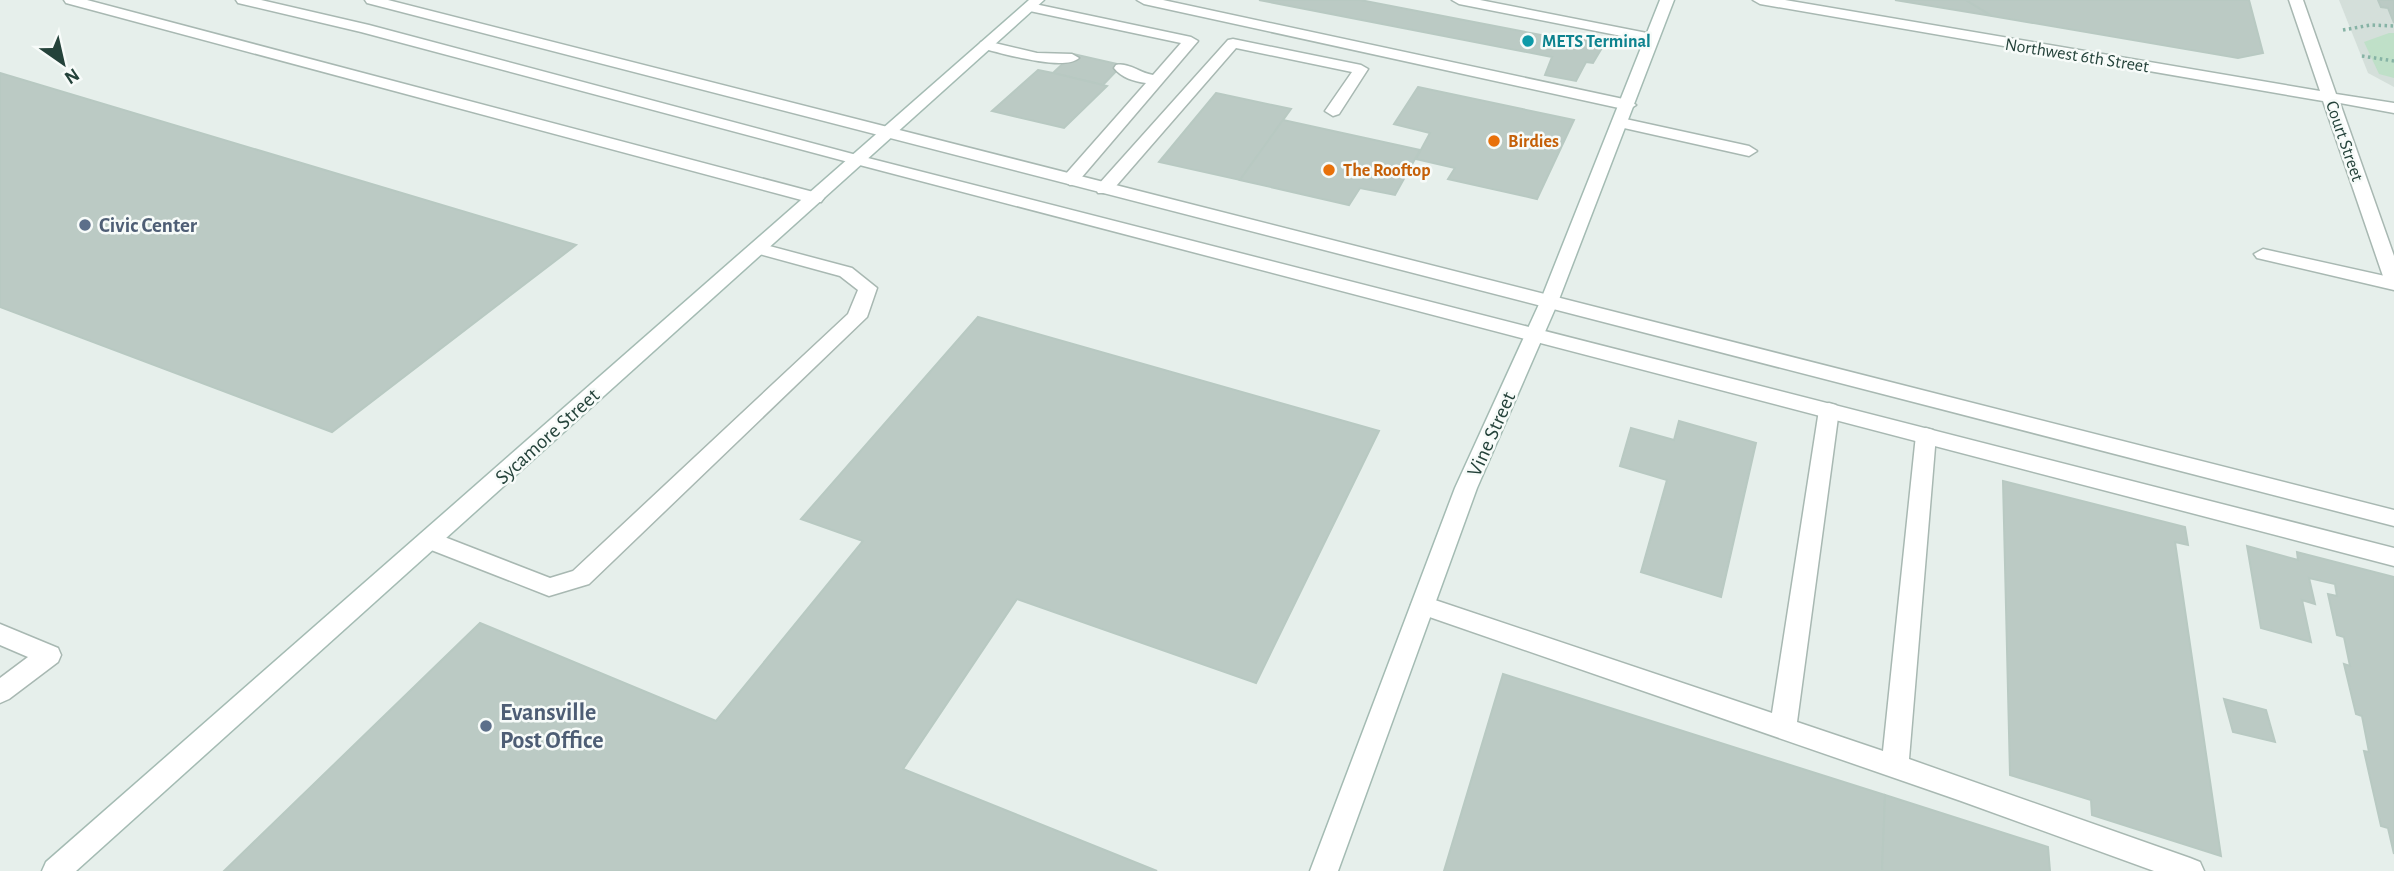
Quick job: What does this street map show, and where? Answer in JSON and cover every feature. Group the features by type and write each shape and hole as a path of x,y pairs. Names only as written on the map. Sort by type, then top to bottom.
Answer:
{"street":[{"path":"71,0 815,198"},
{"path":"243,0 364,28 858,160 1536,333 2394,557"},
{"path":"1144,0 1628,105"},
{"path":"1459,0 1652,38"},
{"name":"Vine Street","path":"1324,871 1466,488 1549,302 1667,0"},
{"name":"Northwest 6th Street","path":"1760,0 2394,108"},
{"name":"Court Street","path":"2296,0 2394,283"},
{"path":"364,28 382,1 1104,189 2394,518"},
{"path":"1034,3 1191,41 1070,180"},
{"name":"Sycamore Street","path":"57,871 1034,3"},
{"path":"1104,189 1233,43 1361,69 1333,111"},
{"path":"986,46 1067,63"},
{"path":"1116,73 1157,80"},
{"path":"1621,123 1749,151"},
{"path":"429,540 549,587 581,578 857,317 868,288 846,272 758,248"},
{"path":"2263,254 2394,283"},
{"path":"1783,728 1829,410"},
{"path":"1895,766 1926,435"},
{"path":"1423,605 1895,766 2190,871"},
{"path":"0,634 49,655 0,692"}],"path":[{"path":"2310,38 2371,25 2394,26"},
{"path":"2362,56 2394,61"}],"shaded area":[{"path":"2339,0 2394,0 2394,87 2368,73"}],"green space":[{"path":"2394,33 2394,78 2379,74 2364,42"}],"building":[{"name":"METS Terminal","path":"1259,0 1360,0 1562,39 1565,36 1597,42 1603,46 1593,63 1586,62 1576,81 1545,75 1552,57"},
{"path":"1895,0 1966,0 1992,16"},
{"path":"1966,0 2249,0 2263,53 2238,58 1992,16"},
{"path":"2378,0 2394,0 2394,23 2388,8 2381,7"},
{"path":"1073,54 1122,65 1103,85 1053,73"},
{"path":"1038,70 1107,86 1064,128 992,111"},
{"path":"0,73 576,245 332,432 0,307"},
{"name":"Birdies","path":"1418,87 1574,120 1537,199 1448,179 1455,168 1416,159 1430,133 1394,124"},
{"path":"1216,93 1291,109 1240,180 1159,162"},
{"name":"The Rooftop","path":"1283,120 1420,150 1395,195 1360,188 1349,205 1240,180"},
{"path":"978,317 1379,431 1256,683 1017,599 903,769 1157,871 224,871 480,623 716,721 863,541 801,519"},
{"path":"1679,421 1756,443 1721,597 1641,572 1667,480 1620,466 1631,428 1674,440"},
{"path":"2003,481 2185,527 2188,545 2175,542 2221,856 2092,815 2091,800 2010,775"},
{"path":"2247,546 2298,560 2297,552 2394,577 2394,854 2388,828 2381,826 2364,751 2369,752 2362,716 2356,714 2344,664 2350,666 2344,637 2337,635 2328,594 2337,596 2335,584 2309,578 2315,604 2302,600 2311,642 2261,628"},
{"path":"1503,674 1885,795 1882,871 1444,871"},
{"path":"2224,699 2266,710 2275,742 2233,732"},
{"path":"1885,795 2048,847 2050,871 1882,871"}],"place":[{"name":"METS Terminal","path":"1528,41"},
{"name":"Birdies","path":"1494,141"},
{"name":"The Rooftop","path":"1329,170"},
{"name":"Civic Center","path":"85,225"},
{"name":"Evansville Post Office","path":"486,726"}]}
